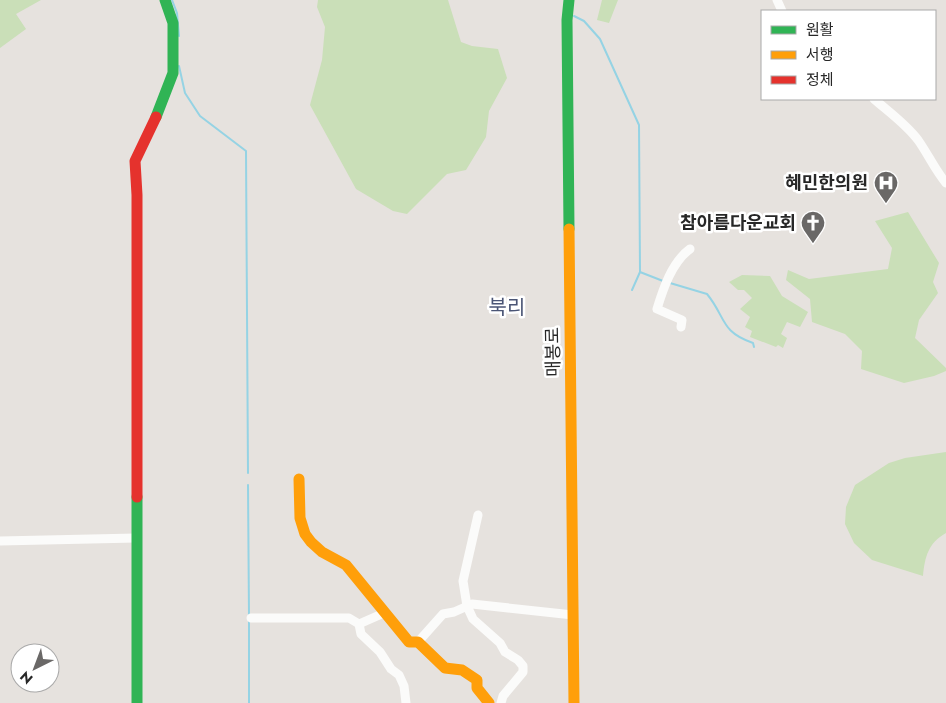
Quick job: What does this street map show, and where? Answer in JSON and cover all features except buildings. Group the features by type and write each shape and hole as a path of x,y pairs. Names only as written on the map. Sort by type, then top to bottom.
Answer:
{"street":[{"path":"137,703 135,168 138,152 146,140 172,79 174,53 172,23 165,0"},
{"name":"매봉로","path":"568,10 574,703"},
{"path":"875,100 919,141 946,184"},
{"path":"682,323 657,310 666,284 683,254 690,249"},
{"path":"299,479 299,517 304,535 320,551 339,559 346,565 409,642 418,642 445,668 454,666 477,680 477,688 489,703"},
{"path":"478,515 463,581 467,606 473,619 500,644 505,652 518,660 523,672 503,696 501,703"},
{"path":"0,541 136,538"},
{"path":"418,642 443,614 454,612 472,604 573,615"},
{"path":"359,624 384,613"},
{"path":"251,618 349,618 359,624 361,634 380,652 391,669 399,675 404,686 406,703"}],"green space":[{"path":"0,0 41,0 16,14 26,29 0,48"},
{"path":"318,0 448,0 461,42 472,46 498,49 507,78 489,111 486,137 466,170 447,174 407,214 393,211 356,189 310,105 322,60 325,27 317,7"},
{"path":"602,0 618,0 609,23 597,20"},
{"path":"908,212 939,263 933,282 938,293 919,320 915,338 946,368 946,371 934,376 904,383 861,369 862,351 845,334 812,322 810,299 786,280 788,270 809,279 888,269 892,248 875,221"},
{"path":"742,275 770,276 782,296 808,312 800,327 787,322 781,334 787,338 783,348 750,337 752,331 745,327 750,317 740,309 752,298 744,290 738,290 729,282"},
{"path":"946,452 946,533 935,541 928,551 923,576 872,560 854,543 845,524 846,507 855,485 889,463 905,458"}],"waterway":[{"path":"172,0 177,13 179,36"},
{"path":"574,16 584,21 600,39 639,125 640,272 632,290"},
{"path":"179,66 185,93 200,116 246,151 248,473"},
{"path":"640,272 663,281"},
{"path":"670,283 707,294 729,329 742,339 753,343 754,347"},
{"path":"248,485 249,616"},
{"path":"249,620 249,703"}],"traffic: fast":[{"path":"156,117 173,73 173,23 165,0"},
{"path":"569,0 567,20 569,229"},
{"path":"137,497 137,703"}],"traffic: slow":[{"path":"569,229 574,703"},
{"path":"299,479 300,518 305,534 311,542 322,552 346,565 409,642 418,642 445,668 462,670 477,680 477,688 489,703"}],"traffic: jam":[{"path":"137,497 137,195 135,161 156,117"}],"place":[{"name":"혜민한의원","path":"886,204"},
{"name":"참아름다운교회","path":"813,244"}],"district":[{"name":"북리","path":"507,307"}]}
